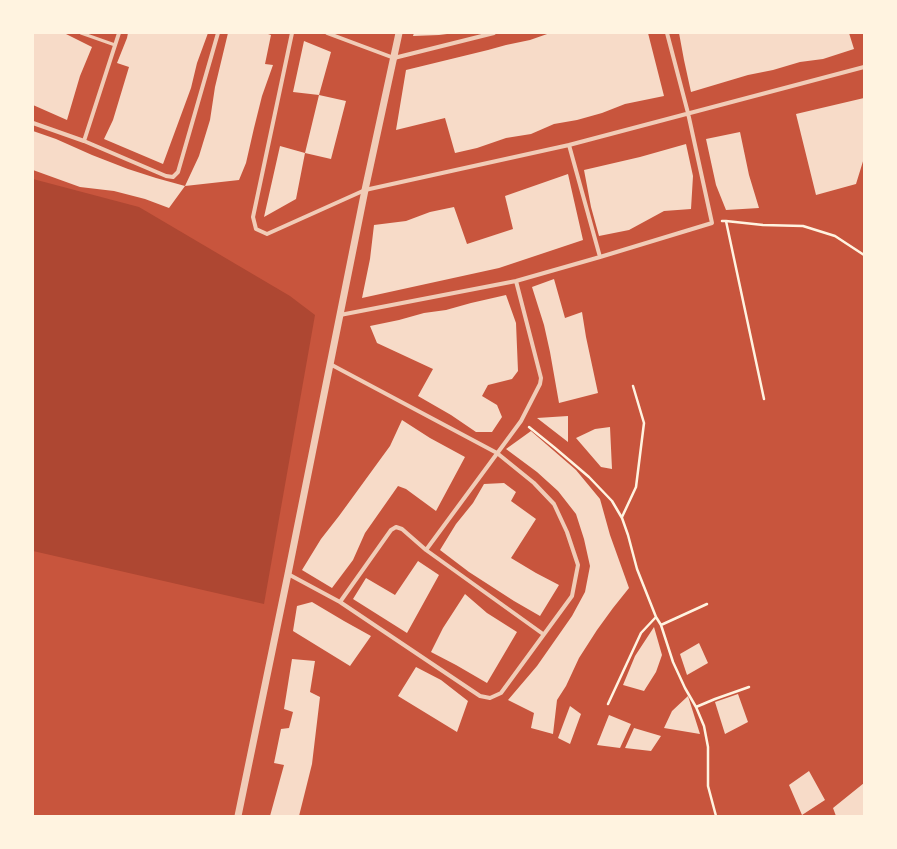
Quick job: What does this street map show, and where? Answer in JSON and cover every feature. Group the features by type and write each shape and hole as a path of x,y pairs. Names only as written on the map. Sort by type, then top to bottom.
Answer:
{"street":[{"path":"84,141 119,33"},
{"path":"33,123 84,141 166,176 173,176 178,172 218,33"},
{"path":"292,33 253,217 256,229 267,234 365,190 569,145 864,67"},
{"path":"327,33 394,58 494,33"},
{"path":"238,816 365,190 399,33"},
{"path":"340,315 516,281 600,257 712,222 688,113 667,33"},
{"path":"569,145 600,257"},
{"path":"426,550 521,421 540,384 542,378 516,281"},
{"path":"288,574 340,602 480,696 490,698 501,693 572,596 578,565 567,532 554,504 534,483 497,453 330,364"},
{"path":"340,602 391,530 396,527 402,529 426,550 543,634"}],"lane":[{"path":"81,33 115,45"}],"path":[{"path":"712,222 726,221 763,225 803,226 835,236 864,255"},
{"path":"726,221 764,399"},
{"path":"622,518 636,487 644,422 633,386"},
{"path":"521,421 589,477 612,501 622,518 637,569 656,617 661,625 685,688 696,707 704,726 708,747 708,786 716,816"},
{"path":"661,625 707,604"},
{"path":"608,704 641,634 656,617"},
{"path":"696,707 749,687"}],"shaded area":[{"path":"33,179 139,207 290,296 315,315 264,604 33,551"}],"building":[{"path":"33,33 64,33 92,47 80,76 67,120 33,105"},
{"path":"128,33 208,33 197,63 191,88 163,164 104,139 113,120 129,67 117,63"},
{"path":"228,33 265,33 271,35 265,64 273,65 262,96 246,163 239,180 185,186 199,156 210,120 215,87"},
{"path":"414,33 447,33 447,34 413,36"},
{"path":"550,33 648,33 664,96 625,104 602,113 577,120 554,124 531,134 506,138 477,148 455,153 445,118 396,130 406,70 530,40"},
{"path":"679,33 849,33 854,49 823,59 800,62 773,70 748,75 691,92"},
{"path":"304,41 331,52 319,95 293,92"},
{"path":"319,95 346,101 331,159 305,153"},
{"path":"864,98 864,158 856,184 816,195 796,114"},
{"path":"33,131 128,169 185,186 169,208 145,199 114,191 80,187 44,174 33,170"},
{"path":"740,132 749,175 759,208 726,210 716,185 706,139"},
{"path":"686,144 693,176 691,209 664,211 629,230 599,236 591,207 584,170 640,157"},
{"path":"280,146 305,153 296,199 264,217"},
{"path":"568,174 583,240 499,268 362,298 370,259 374,225 406,221 430,212 454,207 467,244 513,229 505,196"},
{"path":"554,279 565,318 582,312 598,393 559,403 544,325 532,287"},
{"path":"506,295 516,323 518,371 512,379 488,385 482,396 497,405 502,417 492,432 476,432 451,415 418,396 433,369 377,343 370,326 424,313 446,310"},
{"path":"568,416 568,442 537,418"},
{"path":"402,420 430,438 465,457 436,511 406,489 398,486 365,533 353,560 332,588 302,570 321,539 390,446"},
{"path":"610,427 612,469 601,467 576,438 595,429"},
{"path":"531,431 576,470 600,499 610,535 629,588 597,630 579,658 566,686 557,700 553,734 531,728 534,713 508,700 537,666 572,616 585,592 590,566 584,539 576,514 558,491 537,472 506,449"},
{"path":"504,483 516,492 511,501 536,519 511,558 559,585 540,616 469,572 440,550 456,524 473,503 484,484"},
{"path":"418,561 439,575 407,633 353,599 366,578 395,595"},
{"path":"465,594 487,613 517,632 487,683 431,652 443,628"},
{"path":"312,602 371,636 350,666 293,631 297,606"},
{"path":"654,627 662,655 656,672 644,691 623,685 635,656"},
{"path":"699,643 708,663 687,675 680,654"},
{"path":"292,659 315,661 310,692 320,697 312,764 299,816 270,816 284,765 274,763 281,729 289,728 293,712 284,709"},
{"path":"416,667 441,680 468,701 457,732 398,696"},
{"path":"738,694 748,722 725,734 715,702"},
{"path":"688,696 700,734 664,728 672,711"},
{"path":"570,706 581,714 570,744 558,738"},
{"path":"609,715 631,724 620,748 597,745"},
{"path":"634,728 661,736 651,751 625,748"},
{"path":"809,771 825,800 802,815 789,785"},
{"path":"864,783 864,816 836,816 833,808"}]}
